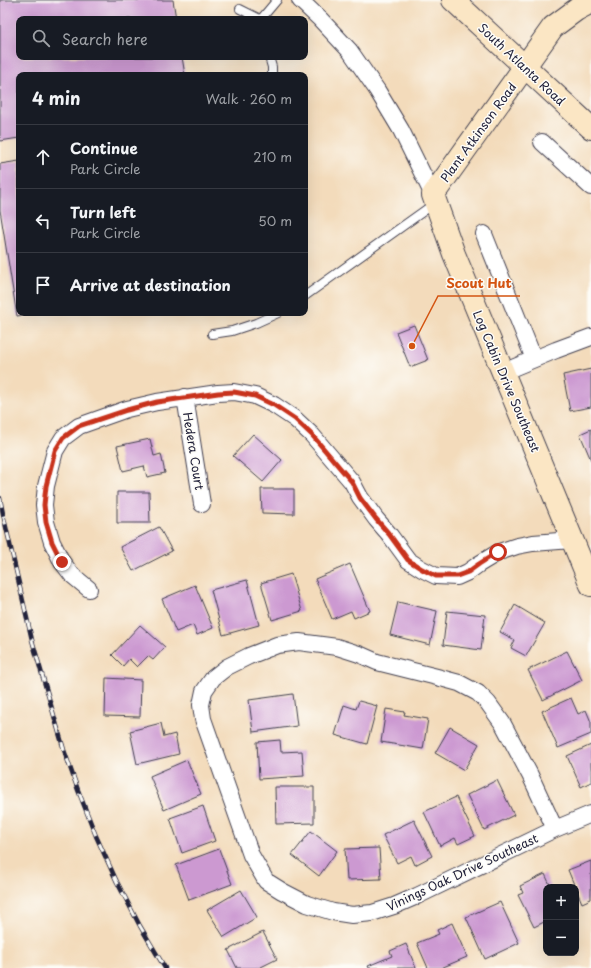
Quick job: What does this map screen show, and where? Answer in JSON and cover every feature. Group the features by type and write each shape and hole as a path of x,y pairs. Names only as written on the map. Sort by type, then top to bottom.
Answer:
{"street":[{"name":"Log Cabin Drive Southeast","path":"300,0 350,51 377,90 401,130 434,199 454,254 591,585"},
{"name":"South Atlanta Road","path":"453,0 591,128"},
{"name":"Plant Atkinson Road","path":"434,199 553,27 576,10 591,2"},
{"path":"542,142 591,187"},
{"path":"484,234 534,359"},
{"path":"503,372 591,337"},
{"path":"89,589 72,575 62,562 52,542 46,522 44,505 46,486 55,451 63,438 79,426 127,410 157,402 218,393 234,392 255,396 274,405 295,419 312,435 352,482 360,498 408,560 436,576 457,576 468,572 498,552 517,546 533,543 572,540"},
{"name":"Hedera Court","path":"185,397 202,504"},
{"name":"Vinings Oak Drive Southeast","path":"555,829 530,775 503,724 488,702 478,693 459,683 377,662 337,647 299,642 276,645 238,661 227,667 213,678 204,691 201,705 203,719 251,855 266,881 307,904 333,912 352,915 372,913 394,906 417,896 555,829 591,814"}],"lane":[{"path":"263,16 277,0"},
{"path":"240,9 254,16"},
{"path":"271,60 272,72"},
{"path":"308,294 434,199"},
{"path":"212,334 232,331 271,316"}],"building":[{"path":"0,0 173,0 176,16 16,16 16,60 182,60 184,72 16,72 16,138 0,141"},
{"path":"16,161 16,310 0,210 0,164"},
{"path":"414,325 428,360 410,367 396,332"},
{"path":"591,369 591,407 570,411 563,375"},
{"path":"591,429 591,460 580,434"},
{"path":"253,434 282,460 263,482 233,456"},
{"path":"150,439 154,456 161,454 165,473 147,477 144,466 123,471 117,446"},
{"path":"261,489 294,489 294,514 262,513"},
{"path":"117,492 149,492 150,523 117,523"},
{"path":"159,527 172,551 133,571 120,547"},
{"path":"350,564 370,611 354,618 351,611 332,619 315,579"},
{"path":"291,574 302,611 272,620 261,583"},
{"path":"247,580 259,625 223,635 211,590"},
{"path":"195,585 213,628 197,635 193,625 176,632 162,599"},
{"path":"398,602 437,611 430,645 390,635"},
{"path":"515,605 545,623 526,656 511,648 515,640 500,632"},
{"path":"447,611 485,615 481,650 443,645"},
{"path":"140,625 165,647 153,660 148,656 137,667 129,659 123,666 112,655"},
{"path":"567,651 582,680 543,700 528,670"},
{"path":"106,678 141,680 140,717 105,716"},
{"path":"293,694 297,726 253,732 249,700"},
{"path":"571,698 578,714 586,710 591,722 591,734 558,748 542,711"},
{"path":"359,701 377,706 367,744 335,735 344,705 356,709"},
{"path":"386,709 405,712 404,715 428,719 423,749 381,742"},
{"path":"161,723 164,737 175,734 179,754 137,764 130,731"},
{"path":"450,727 479,744 464,770 435,753"},
{"path":"280,740 281,752 302,751 304,776 259,779 257,742"},
{"path":"591,745 591,782 581,787 567,756"},
{"path":"187,760 201,794 164,810 150,776"},
{"path":"497,780 514,815 484,830 467,795"},
{"path":"275,787 314,787 314,823 276,824"},
{"path":"456,797 475,836 458,844 455,838 440,846 424,812"},
{"path":"203,806 215,841 182,853 170,818"},
{"path":"414,820 432,856 415,865 411,856 397,863 383,835"},
{"path":"311,831 337,851 319,876 292,855"},
{"path":"379,848 381,879 347,880 345,849"},
{"path":"219,849 232,884 189,900 176,865"},
{"path":"591,861 591,899 582,903 579,896 579,884 574,884 568,870"},
{"path":"545,874 550,884 543,884 543,922 534,927 518,895 523,893 520,886"},
{"path":"241,890 257,917 224,937 207,910"},
{"path":"500,902 519,943 485,959 466,917"},
{"path":"452,923 467,957 441,968 428,968 417,943 439,934 437,930"},
{"path":"263,932 277,959 259,968 237,968 228,950"},
{"path":"406,944 416,968 369,968 368,966 392,956 390,951"}],"railway":[{"path":"0,498 32,640 64,750 78,790 96,836 117,882 140,926 165,968"}],"place":[{"name":"Scout Hut","path":"412,346"}],"route":[{"path":"62,562 52,542 46,522 44,505 46,486 55,451 63,438 79,426 127,410 157,402 234,392 255,396 274,405 295,419 312,435 352,482 360,498 408,560 422,569 436,576 457,576 468,572 498,552"}]}
